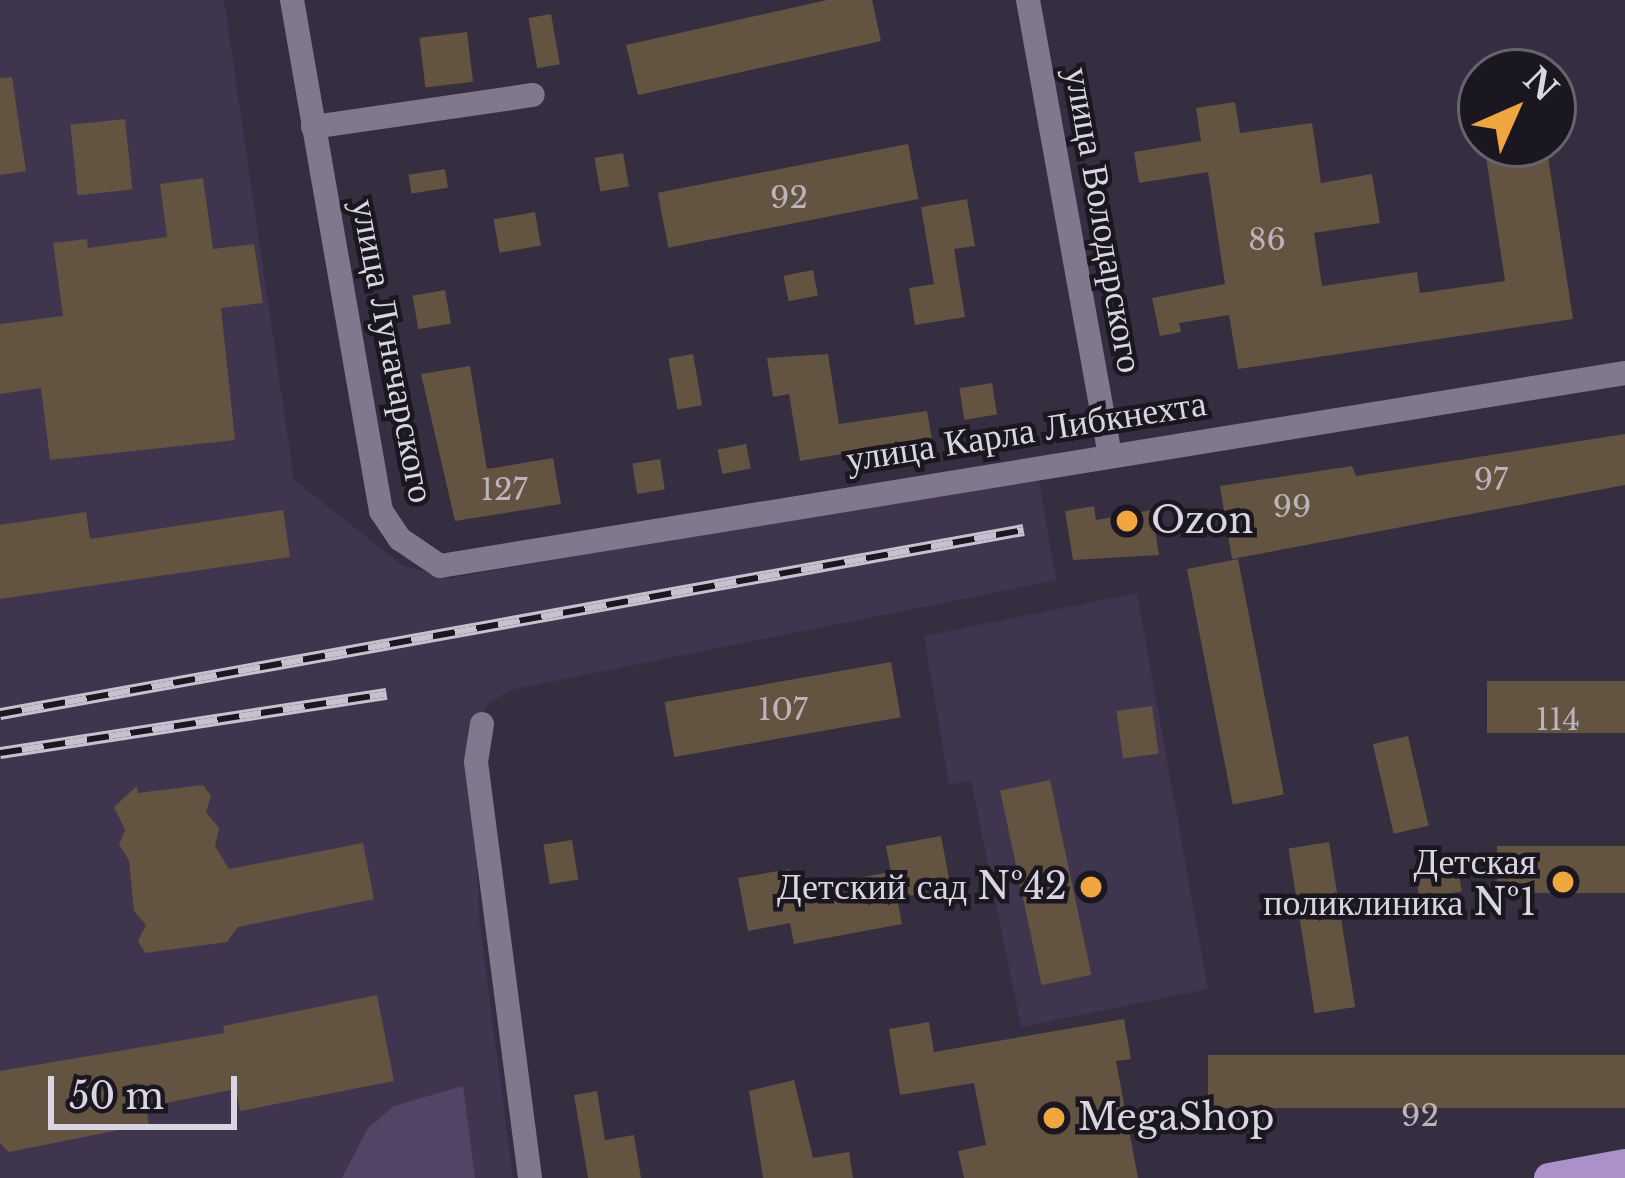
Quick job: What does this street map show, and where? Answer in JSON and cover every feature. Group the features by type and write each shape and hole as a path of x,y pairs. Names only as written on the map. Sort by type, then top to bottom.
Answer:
{"main road":[{"path":"1549,1178 1625,1164"}],"street":[{"name":"улица Луначарского","path":"292,0 381,512 400,539 440,566"},
{"name":"улица Володарского","path":"1028,0 1109,452"},
{"path":"313,127 533,95"},
{"name":"улица Карла Либкнехта","path":"440,566 1109,452 1625,373"},
{"path":"482,724 476,762 530,1178"}],"shaded area":[{"path":"0,0 224,0 294,480 403,566 451,578 1038,475 1056,580 510,690 489,703 472,729 479,918 513,1178 0,1178"},
{"name":"Детский сад №42","path":"1137,593 1208,989 1021,1027 971,780 949,785 924,636"},
{"path":"463,1086 475,1178 342,1178 368,1128 394,1106"}],"building":[{"path":"827,0 872,0 881,41 638,95 626,45"},
{"path":"551,14 560,64 537,68 528,18"},
{"path":"467,32 473,82 425,87 419,38"},
{"path":"12,77 26,171 0,175 0,78"},
{"path":"1235,102 1240,133 1312,123 1321,183 1372,174 1380,223 1314,233 1322,286 1417,272 1420,293 1505,281 1488,168 1550,168 1573,319 1238,369 1229,315 1179,323 1181,332 1160,336 1152,298 1225,284 1208,172 1139,183 1134,152 1201,141 1196,108"},
{"path":"125,119 132,190 78,195 70,125"},
{"path":"908,144 919,199 668,248 658,193"},
{"path":"623,153 629,186 600,192 594,158"},
{"path":"445,169 448,188 411,194 408,175"},
{"path":"203,178 213,249 254,244 263,303 221,308 235,440 50,460 41,388 0,394 0,324 63,316 53,243 87,239 88,248 167,237 160,184"},
{"path":"967,199 975,246 954,249 965,317 915,325 909,288 934,284 921,207"},
{"path":"535,212 541,245 500,253 494,219"},
{"path":"813,270 818,296 789,301 784,276"},
{"path":"445,290 451,323 418,329 413,296"},
{"path":"693,354 702,405 677,410 668,358"},
{"path":"828,354 839,424 927,411 932,439 800,461 789,394 773,397 767,358"},
{"path":"470,366 487,469 553,458 561,504 455,521 421,374"},
{"path":"992,383 997,415 964,420 959,388"},
{"path":"1625,434 1625,485 1232,559 1220,486 1352,466 1356,476"},
{"path":"746,444 751,469 722,474 718,450"},
{"path":"660,459 665,490 637,494 632,463"},
{"path":"1094,506 1096,520 1152,510 1159,555 1073,560 1065,511"},
{"path":"283,510 290,557 0,599 0,525 86,512 90,539"},
{"path":"1238,559 1284,795 1233,805 1187,569"},
{"path":"891,662 901,717 674,757 664,702"},
{"path":"1487,681 1625,681 1625,733 1487,733"},
{"path":"1152,706 1159,754 1123,759 1116,711"},
{"path":"1408,736 1429,826 1394,834 1373,744"},
{"path":"1050,780 1091,975 1041,985 1000,791"},
{"path":"203,785 211,796 206,812 219,828 215,846 229,869 363,843 374,899 238,927 227,942 145,953 138,941 146,925 134,911 129,860 119,845 125,830 114,807 137,786 138,793"},
{"path":"941,836 951,889 897,898 902,924 794,944 790,923 748,931 738,878 790,869 794,889 891,872 886,846"},
{"path":"572,840 578,880 550,884 543,845"},
{"path":"1329,842 1355,1007 1315,1013 1289,848"},
{"name":"Детская поликлиника №1","path":"1497,846 1625,846 1625,893 1497,893"},
{"path":"1457,864 1462,892 1420,899 1415,871"},
{"path":"377,995 394,1081 240,1111 236,1089 146,1107 149,1124 9,1152 0,1143 0,1071 225,1033 223,1026"},
{"name":"MegaShop","path":"1124,1019 1131,1059 1116,1061 1138,1178 964,1178 958,1151 986,1145 974,1083 900,1095 889,1029 929,1022 934,1052"},
{"path":"1208,1055 1625,1055 1625,1108 1208,1108"},
{"path":"794,1080 813,1158 849,1152 853,1178 763,1178 749,1091"},
{"path":"597,1091 605,1140 634,1135 641,1178 588,1178 574,1095"}],"railway":[{"path":"0,714 1024,530"},
{"path":"0,753 387,694"}],"place":[{"name":"Ozon","path":"1127,521"},
{"name":"Детская поликлиника №1","path":"1563,882"},
{"name":"Детский сад №42","path":"1091,887"},
{"name":"MegaShop","path":"1054,1118"}]}
